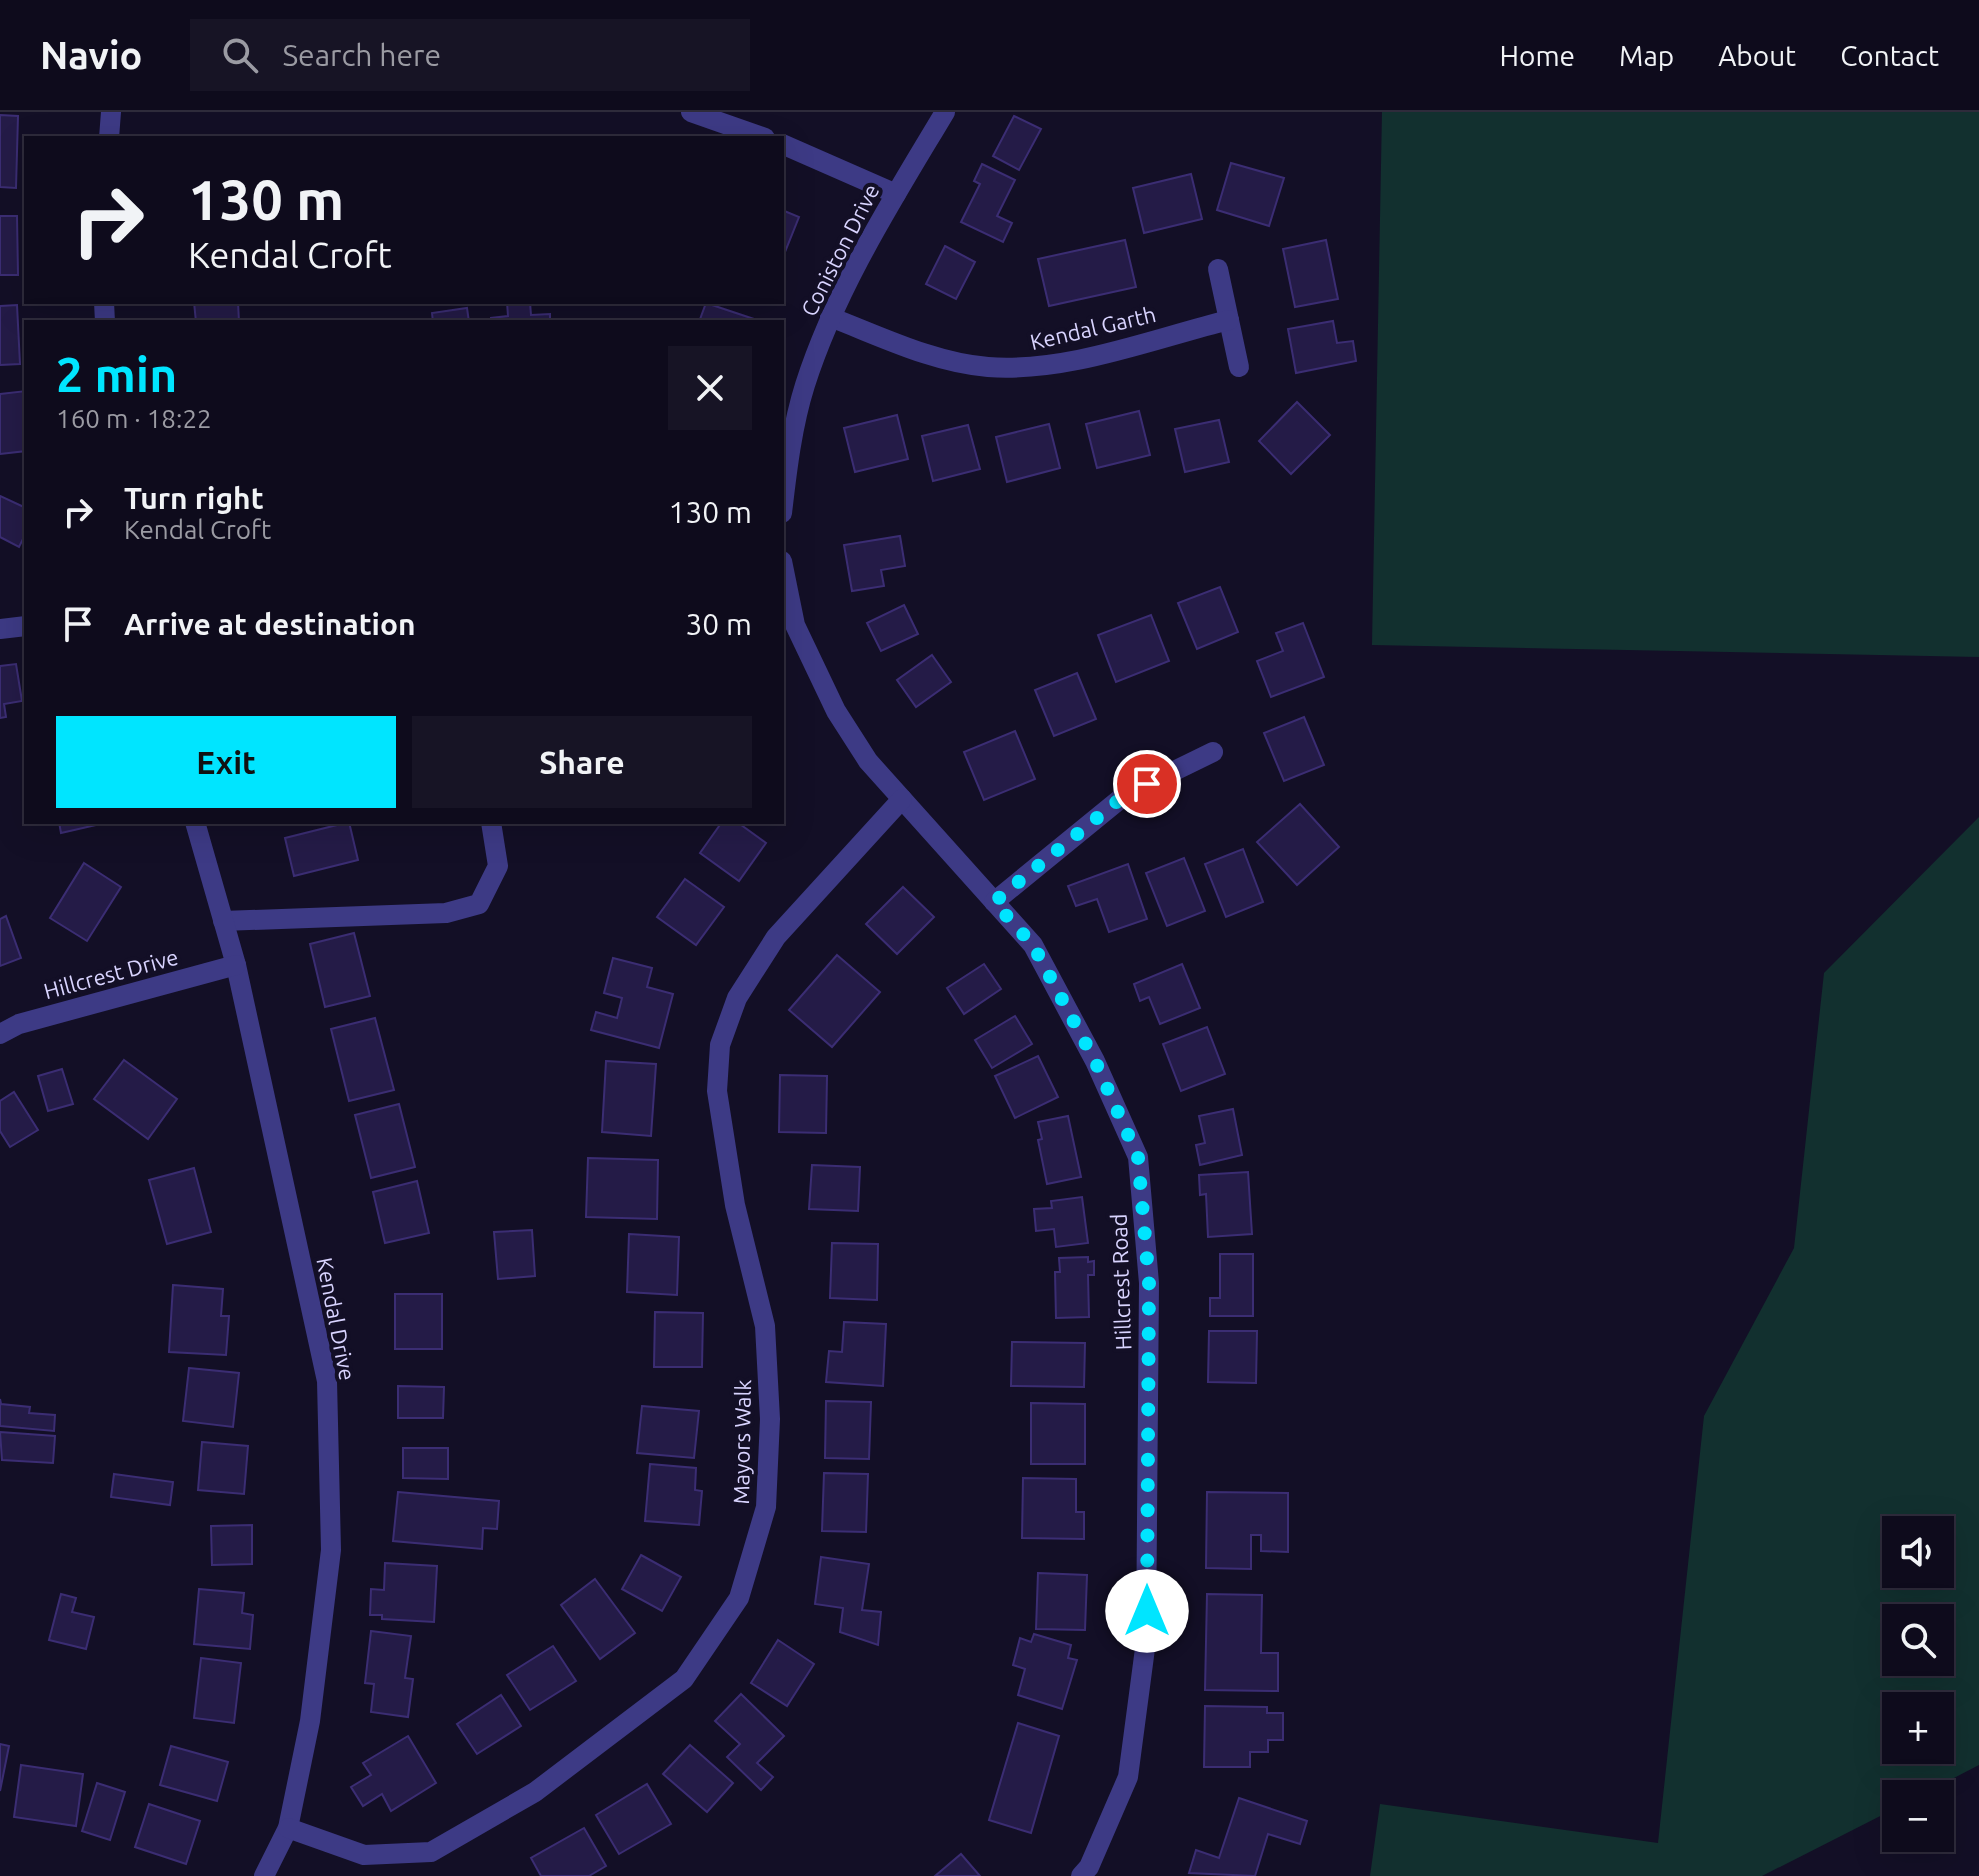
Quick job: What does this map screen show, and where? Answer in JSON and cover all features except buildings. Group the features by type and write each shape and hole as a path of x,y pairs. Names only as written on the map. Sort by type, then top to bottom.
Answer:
{"street":[{"path":"109,136 111,112"},
{"path":"691,112 759,136"},
{"name":"Coniston Drive","path":"784,502 804,388 830,317 896,194 945,112"},
{"path":"784,145 896,194"},
{"path":"1218,269 1239,367"},
{"name":"Kendal Garth","path":"830,317 926,353 985,367 1027,368 1229,320"},
{"name":"Hillcrest Road","path":"784,571 795,625 836,711 868,761 1033,945 1095,1061 1138,1157 1149,1283 1146,1641 1128,1777 1089,1867 1081,1876"},
{"path":"0,629 24,626"},
{"path":"994,902 1125,795 1213,752"},
{"name":"Mayors Walk","path":"288,1828 364,1855 431,1852 535,1792 684,1679 739,1598 766,1507 770,1419 765,1326 735,1205 717,1091 720,1045 737,998 776,937 902,799"},
{"name":"Kendal Drive","path":"196,824 236,965 327,1381 331,1550 310,1721 288,1828 264,1876"},
{"path":"223,921 446,913 479,904 498,866 491,824"},
{"name":"Hillcrest Drive","path":"0,1034 19,1024 236,965"}],"green space":[{"path":"1382,112 1979,112 1979,657 1372,645"},
{"path":"1979,817 1979,1765 1950,1780 1882,1780 1882,1815 1762,1876 1370,1876 1380,1804 1658,1843 1704,1416 1794,1248 1824,973"}],"route":[{"path":"1147,784 1125,795 994,902 1033,945 1095,1061 1138,1157 1149,1283 1147,1611"}]}
